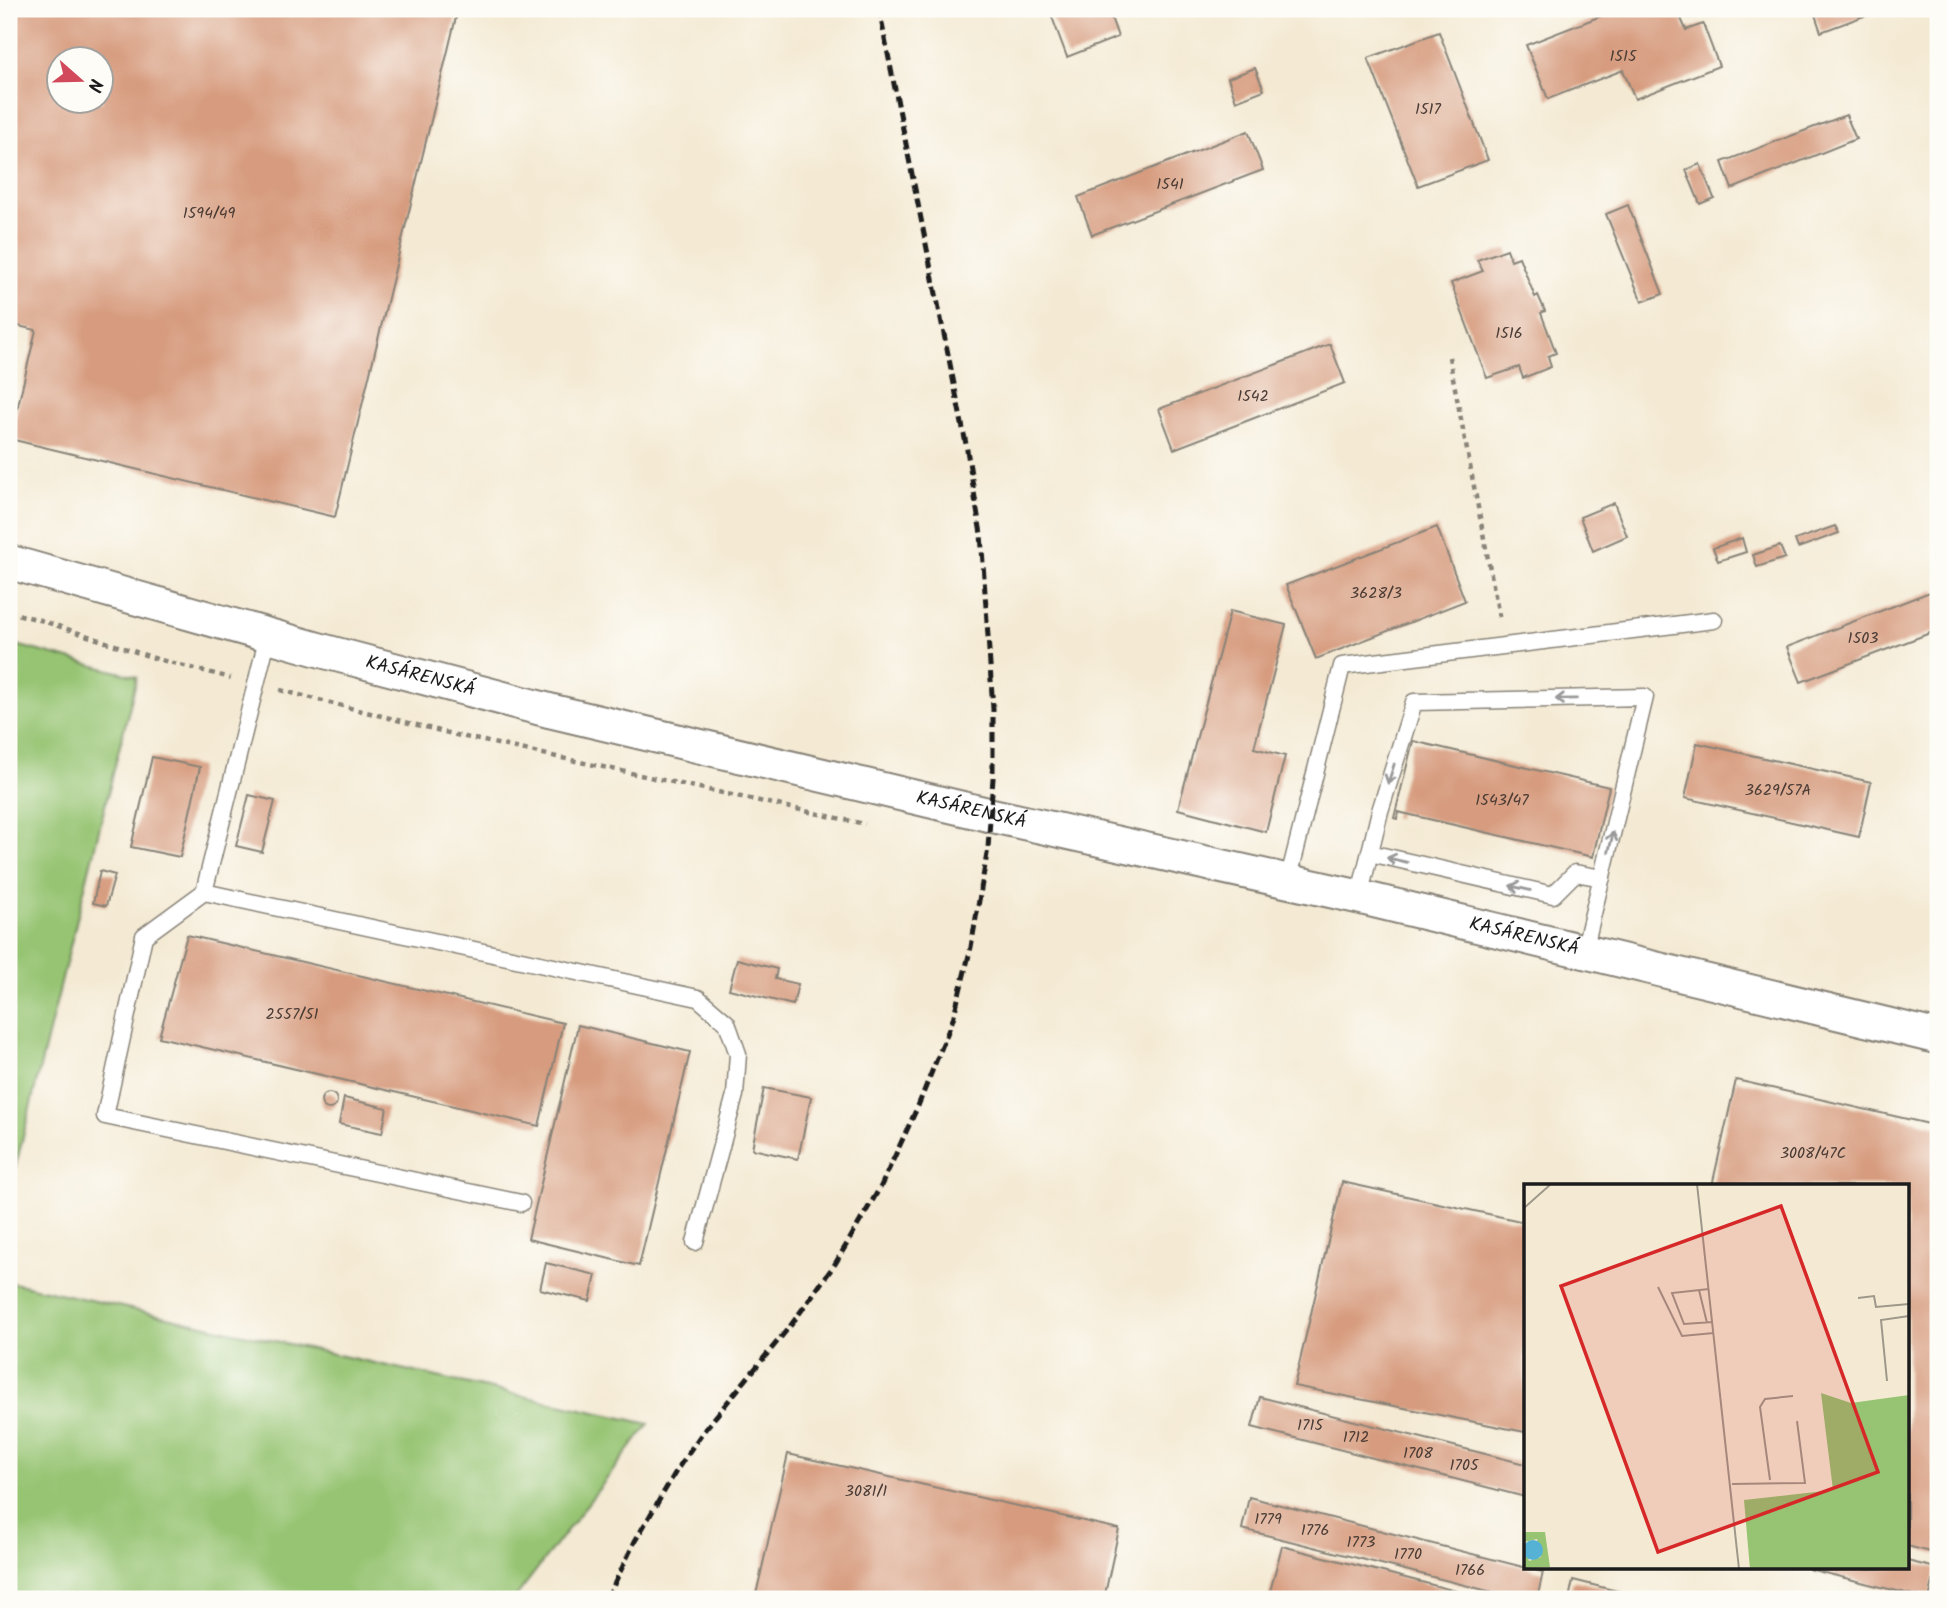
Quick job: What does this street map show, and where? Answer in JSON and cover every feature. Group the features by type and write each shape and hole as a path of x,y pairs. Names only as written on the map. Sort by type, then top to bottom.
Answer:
{"street":[{"name":"KASÁRENSKÁ","path":"9,562 268,636 551,711 990,815 1359,897 1938,1037"}],"lane":[{"path":"1288,881 1342,666 1714,620"},
{"path":"268,636 204,892 144,936 106,1116 522,1203"},
{"path":"1359,897 1380,811 1414,702 1645,697 1584,951"},
{"path":"1370,853 1553,895 1575,873 1602,878"},
{"path":"204,892 698,998 727,1023 738,1054 736,1095 695,1242"}],"path":[{"path":"1449,357 1505,646"},
{"path":"9,360 16,362"}],"green space":[{"path":"9,643 137,677 9,1193"},
{"path":"9,1282 649,1424 514,1599 9,1599"}],"building":[{"path":"9,9 458,9 335,517 10,439 36,330 9,324"},
{"path":"1049,9 1108,9 1118,37 1067,57"},
{"path":"1619,9 1677,9 1686,30 1703,24 1719,66 1635,99 1623,70 1548,99 1526,45"},
{"path":"1813,9 1874,9 1875,12 1821,32"},
{"path":"1439,32 1488,160 1418,186 1368,58"},
{"path":"1255,68 1264,90 1236,101 1228,78"},
{"path":"1846,115 1856,139 1732,189 1722,162"},
{"path":"1248,131 1263,170 1092,235 1078,197"},
{"path":"1700,164 1714,198 1700,204 1686,170"},
{"path":"1628,205 1663,294 1642,302 1606,214"},
{"path":"1507,249 1511,260 1519,257 1535,297 1538,295 1545,311 1541,313 1556,353 1548,356 1551,367 1523,378 1519,367 1487,378 1451,283 1483,271 1477,260"},
{"path":"1330,344 1345,383 1174,449 1159,409"},
{"path":"1614,503 1627,536 1593,551 1580,517"},
{"path":"1835,526 1839,533 1798,548 1795,540"},
{"path":"1437,527 1465,601 1316,659 1286,585"},
{"path":"1742,538 1746,552 1718,561 1713,548"},
{"path":"1780,546 1785,558 1757,567 1753,555"},
{"path":"1935,590 1938,599 1938,630 1801,682 1787,647"},
{"path":"1230,611 1286,625 1254,748 1285,756 1266,832 1178,809"},
{"path":"1413,741 1609,787 1593,857 1398,812 1397,819 1394,818"},
{"path":"1697,743 1871,782 1859,837 1685,798"},
{"path":"152,757 200,767 180,857 131,847"},
{"path":"249,795 275,801 262,852 236,846"},
{"path":"100,871 115,875 106,906 93,903"},
{"path":"187,935 563,1023 539,1126 159,1037"},
{"path":"737,959 777,969 775,979 798,984 793,1005 729,989"},
{"path":"578,1025 690,1052 639,1266 528,1239"},
{"path":"1736,1080 1938,1126 1938,1554 1909,1547 1909,1184 1712,1184"},
{"path":"764,1088 811,1097 798,1159 752,1149"},
{"path":"329,1093 335,1095 335,1107 329,1109 323,1107 321,1101 323,1095"},
{"path":"344,1098 387,1108 382,1133 339,1124"},
{"path":"1342,1182 1524,1222 1524,1432 1294,1386"},
{"path":"546,1263 596,1275 590,1301 540,1289"},
{"path":"1260,1397 1524,1464 1524,1497 1252,1427"},
{"path":"788,1454 1119,1529 1104,1599 755,1599"},
{"path":"1249,1497 1524,1567 1524,1570 1543,1572 1537,1599 1520,1599 1242,1529"},
{"path":"1282,1546 1483,1598 1483,1599 1268,1599"},
{"path":"1909,1561 1936,1568 1929,1599 1813,1570 1909,1570"},
{"path":"1573,1580 1645,1598 1645,1599 1569,1599"}],"railway":[{"path":"607,1599 635,1541 678,1468 702,1433 791,1325 835,1264 881,1186 918,1106 953,1019 971,947 988,848 993,778 993,709 981,534 966,444 879,9"}]}
